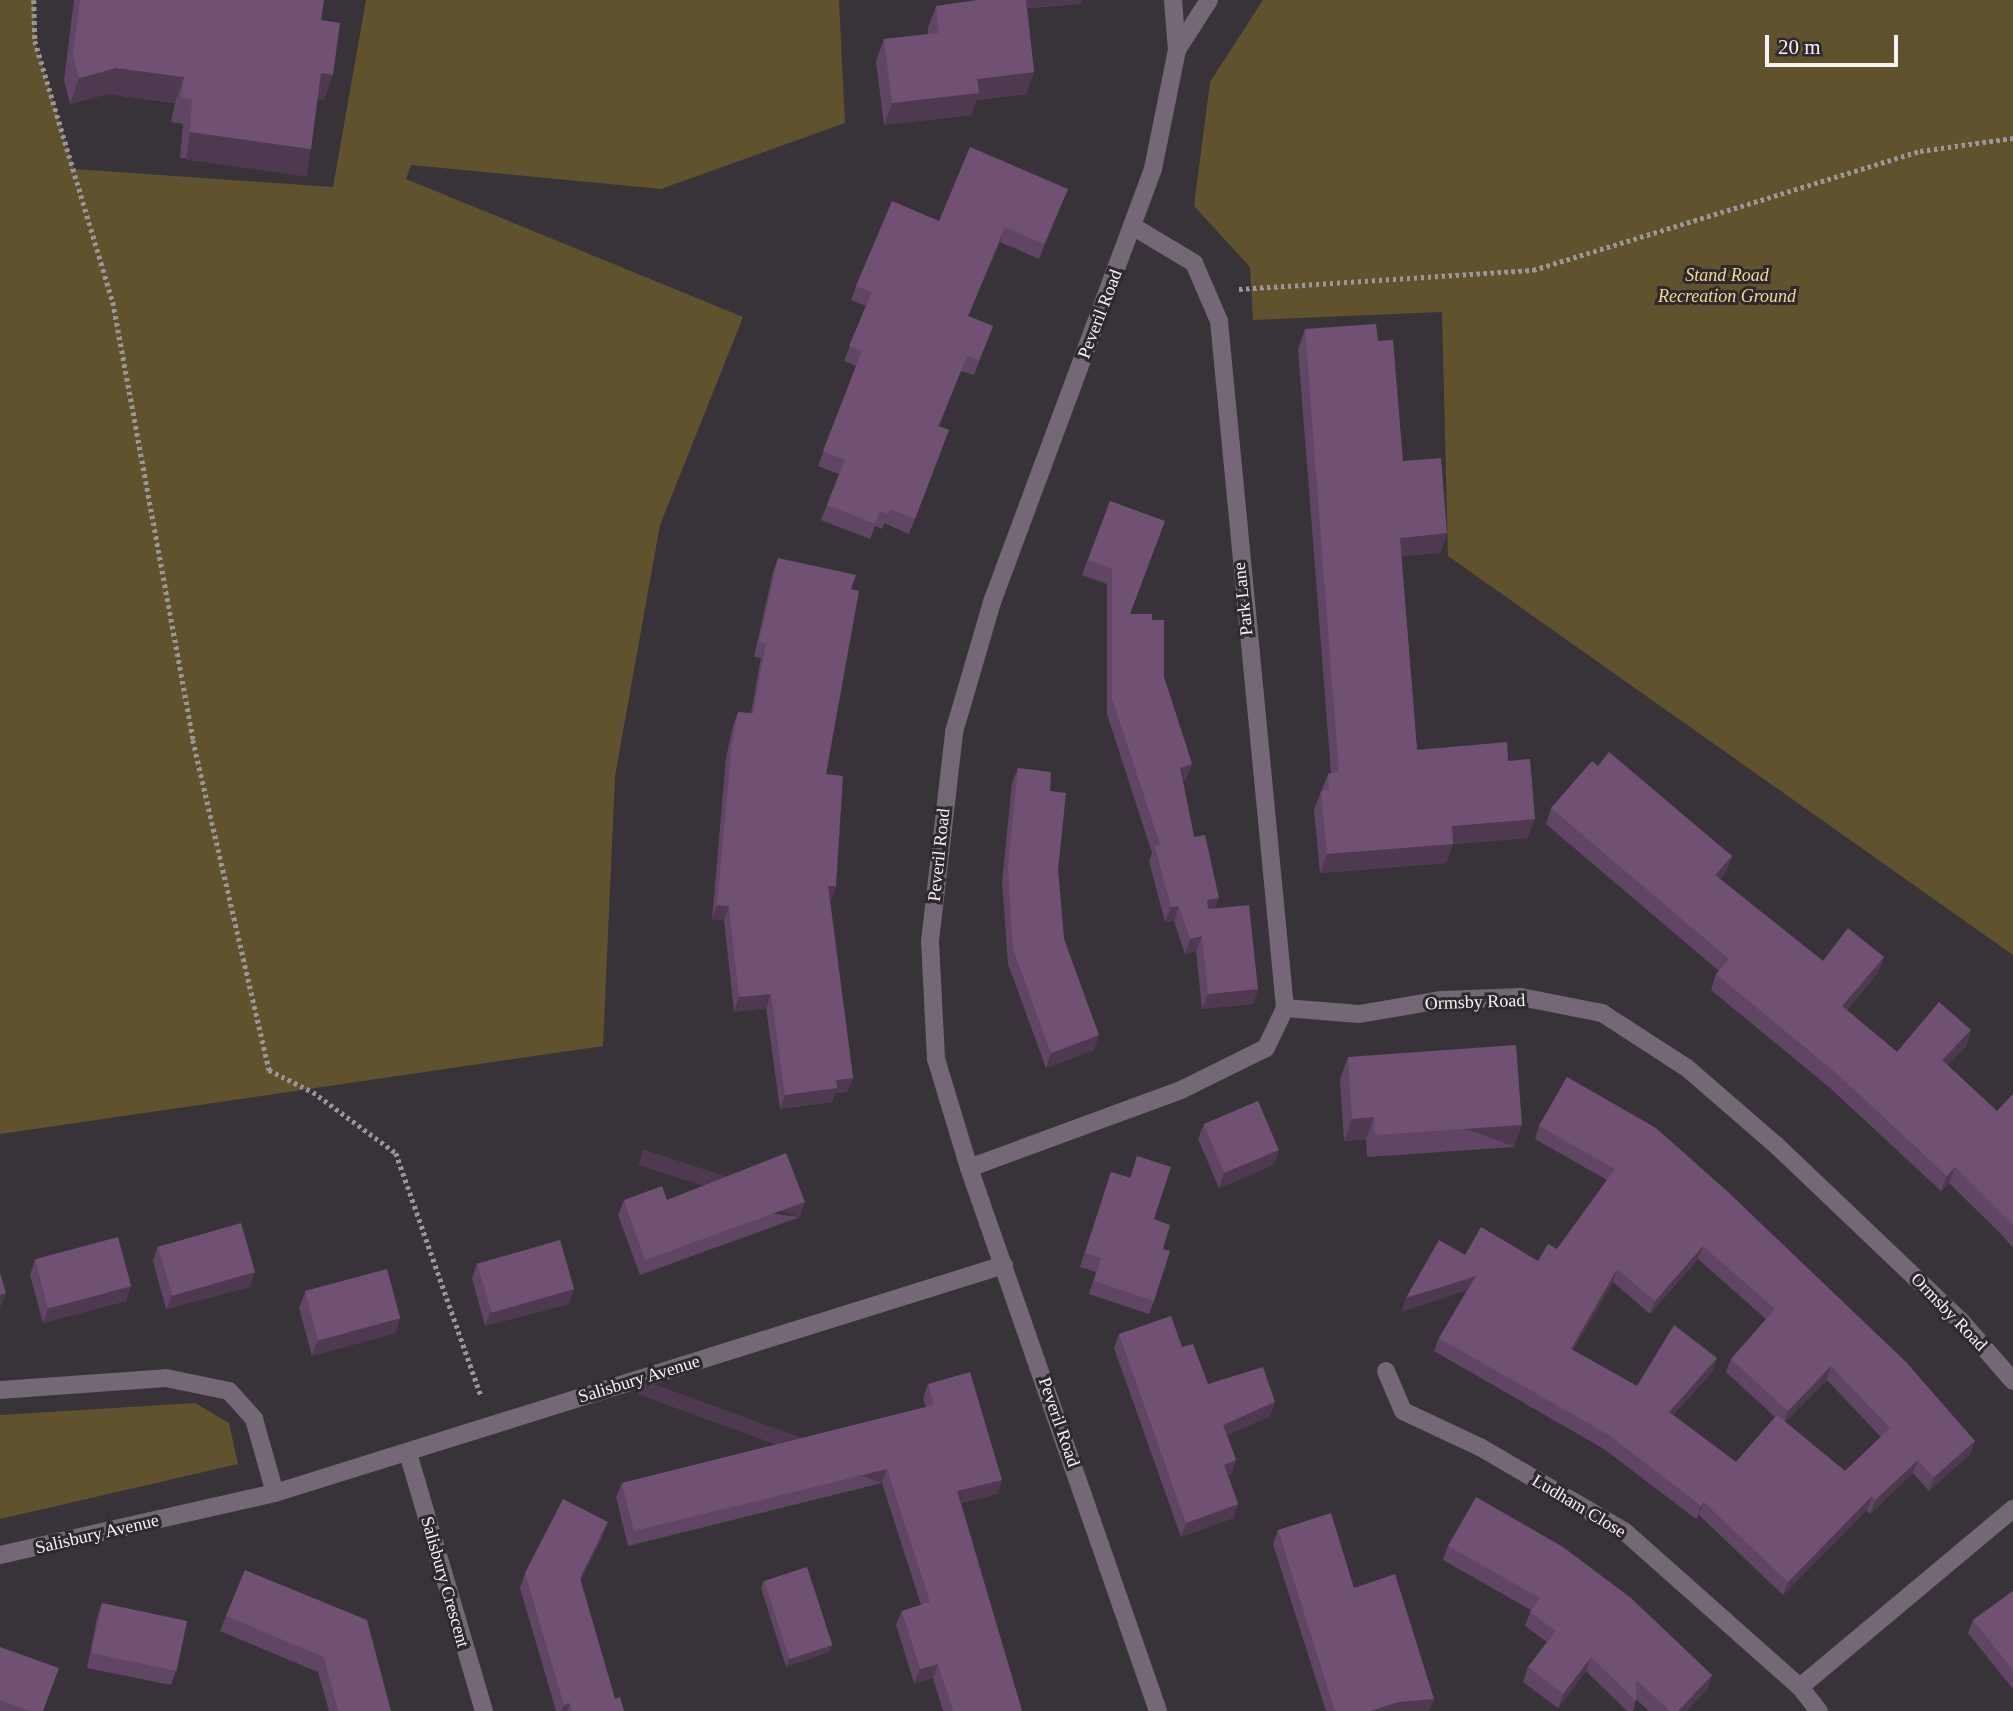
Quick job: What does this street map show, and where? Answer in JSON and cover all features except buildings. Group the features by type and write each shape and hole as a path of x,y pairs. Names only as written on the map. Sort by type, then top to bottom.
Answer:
{"street":[{"name":"Peveril Road","path":"1158,1711 969,1168 936,1059 930,941 954,732 992,601 1134,227 1153,169 1177,50 1173,0"},
{"path":"1177,50 1209,0"},
{"name":"Park Lane","path":"1134,227 1194,263 1219,321 1284,1009"},
{"name":"Ormsby Road","path":"1284,1009 1359,1014 1442,1000 1521,997 1602,1013 1686,1068 1776,1144 1961,1320 2013,1381"},
{"path":"969,1168 1181,1090 1266,1048 1284,1009"},
{"name":"Salisbury Avenue","path":"0,1555 275,1493 1003,1265"},
{"name":"Ludham Close","path":"1386,1371 1403,1411 1479,1447 1624,1531 1800,1687 1818,1710"},
{"path":"0,1390 166,1378 229,1391 254,1419 275,1493"},
{"name":"Salisbury Crescent","path":"408,1452 484,1711"},
{"path":"1800,1687 2013,1509"}],"path":[{"path":"34,0 34,41 113,302 193,740 269,1070 313,1092 396,1153 491,1424"},
{"path":"1208,296 1252,286 1533,270 1920,151 2013,138"}],"green space":[{"path":"0,0 34,0 35,41 74,169 333,187 366,0 839,0 845,123 661,189 411,165 406,179 743,317 660,525 615,776 603,1046 0,1134"},
{"name":"Stand Road Recreation Ground","path":"1263,0 2013,0 2013,955 1448,556 1442,312 1253,320 1250,267 1194,206 1210,82"},
{"path":"195,1403 229,1423 238,1464 0,1519 0,1415"}]}
